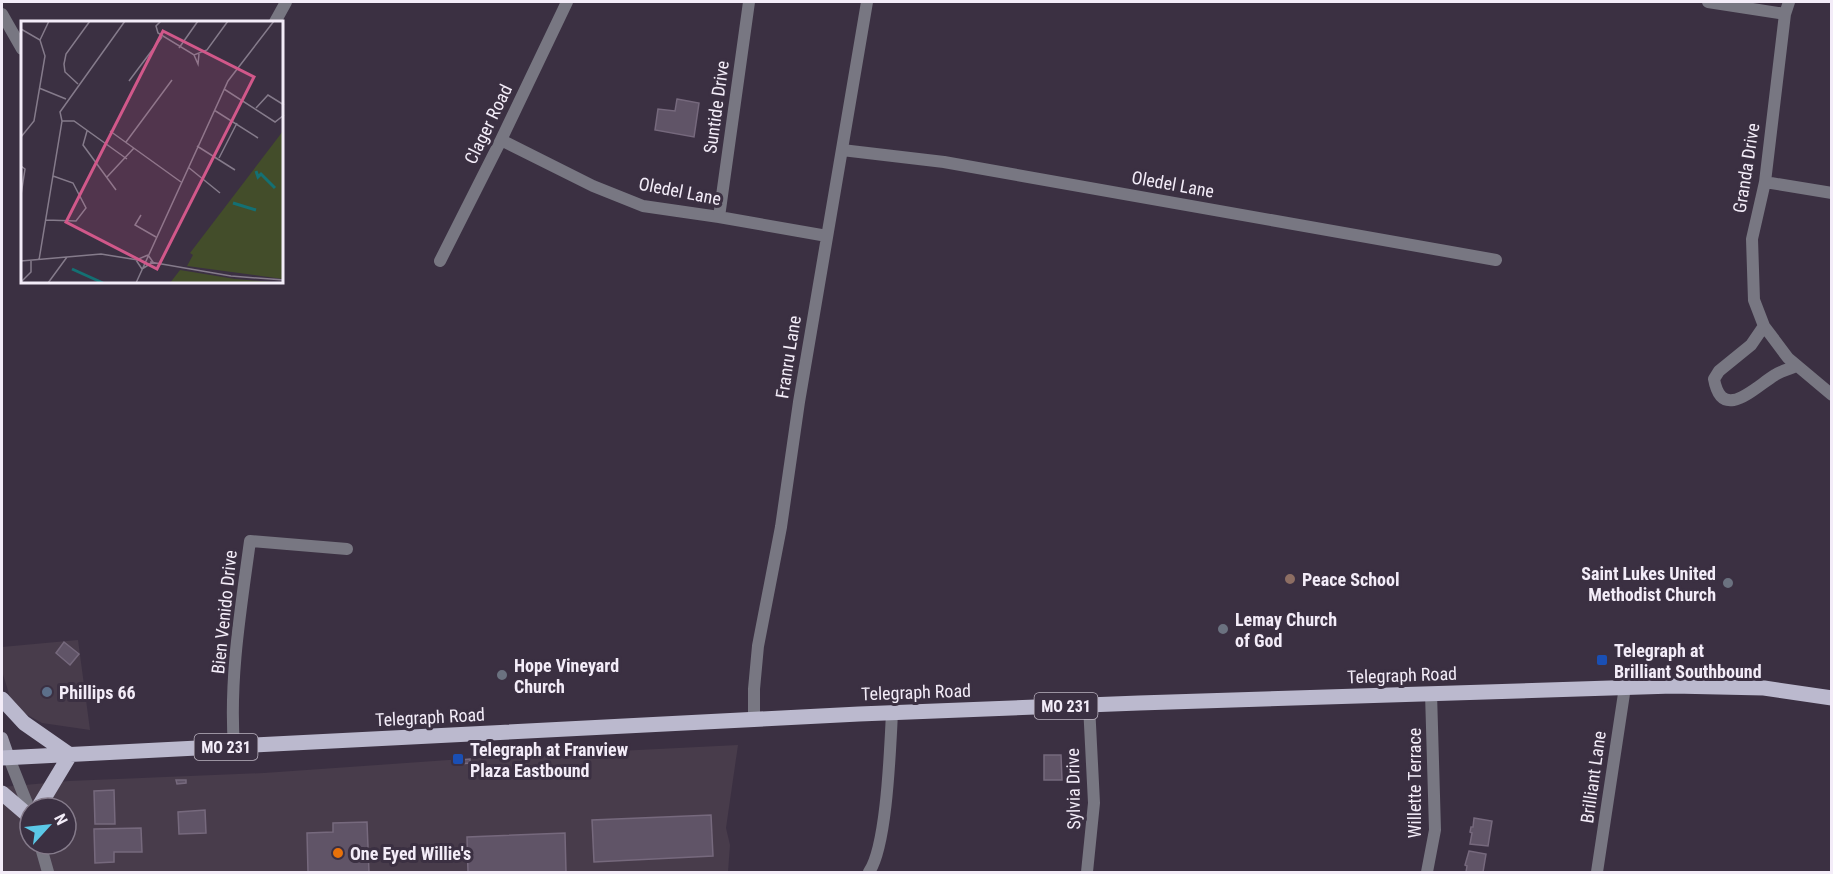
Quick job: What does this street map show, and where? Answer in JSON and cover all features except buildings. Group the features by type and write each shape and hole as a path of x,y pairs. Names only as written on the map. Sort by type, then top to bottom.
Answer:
{"main road":[{"name":"Telegraph Road","path":"5,758 892,713 1431,693 1705,686 1755,688 1832,698"},
{"path":"2,699 24,723 70,755 43,796"},
{"path":"2,793 18,807"}],"street":[{"path":"275,21 286,2"},
{"name":"Clager Road","path":"440,261 567,2"},
{"name":"Suntide Drive","path":"719,217 749,2"},
{"name":"Franru Lane","path":"754,720 758,646 780,535 799,402 867,2"},
{"path":"1708,2 1785,15 1790,2"},
{"path":"2,14 21,48"},
{"name":"Granda Drive","path":"1785,15 1765,182 1752,239 1754,300 1764,327 1788,358 1832,394"},
{"name":"Oledel Lane","path":"501,140 593,186 643,206 827,236"},
{"name":"Oledel Lane","path":"842,150 944,162 1496,260"},
{"path":"1765,182 1832,194"},
{"path":"1764,327 1751,345 1719,371 1714,379 1716,390 1723,398 1732,401 1742,398 1777,374 1797,366"},
{"name":"Bien Venido Drive","path":"234,746 232,714 250,541 347,549"},
{"name":"Brilliant Lane","path":"1597,873 1625,687"},
{"name":"Willette Terrace","path":"1427,873 1435,830 1431,693"},
{"name":"Sylvia Drive","path":"1088,873 1094,803 1089,705"},
{"path":"869,873 878,855 892,713"},
{"path":"2,738 5,758 23,796"},
{"path":"43,856 48,873"}],"shaded area":[{"path":"78,640 90,730 42,723 13,707 2,671 2,647"},
{"path":"738,745 726,828 730,845 728,872 2,872 2,787 69,781 264,773 477,758"}],"place":[{"name":"Peace School","path":"1290,579"},
{"name":"Saint Lukes United Methodist Church","path":"1728,583"},
{"name":"Lemay Church of God","path":"1223,629"},
{"name":"Telegraph at Brilliant Southbound","path":"1602,660"},
{"name":"Hope Vineyard Church","path":"502,675"},
{"name":"Phillips 66","path":"47,692"},
{"name":"Telegraph at Franview Plaza Eastbound","path":"458,759"},
{"name":"One Eyed Willie's","path":"338,853"}]}
